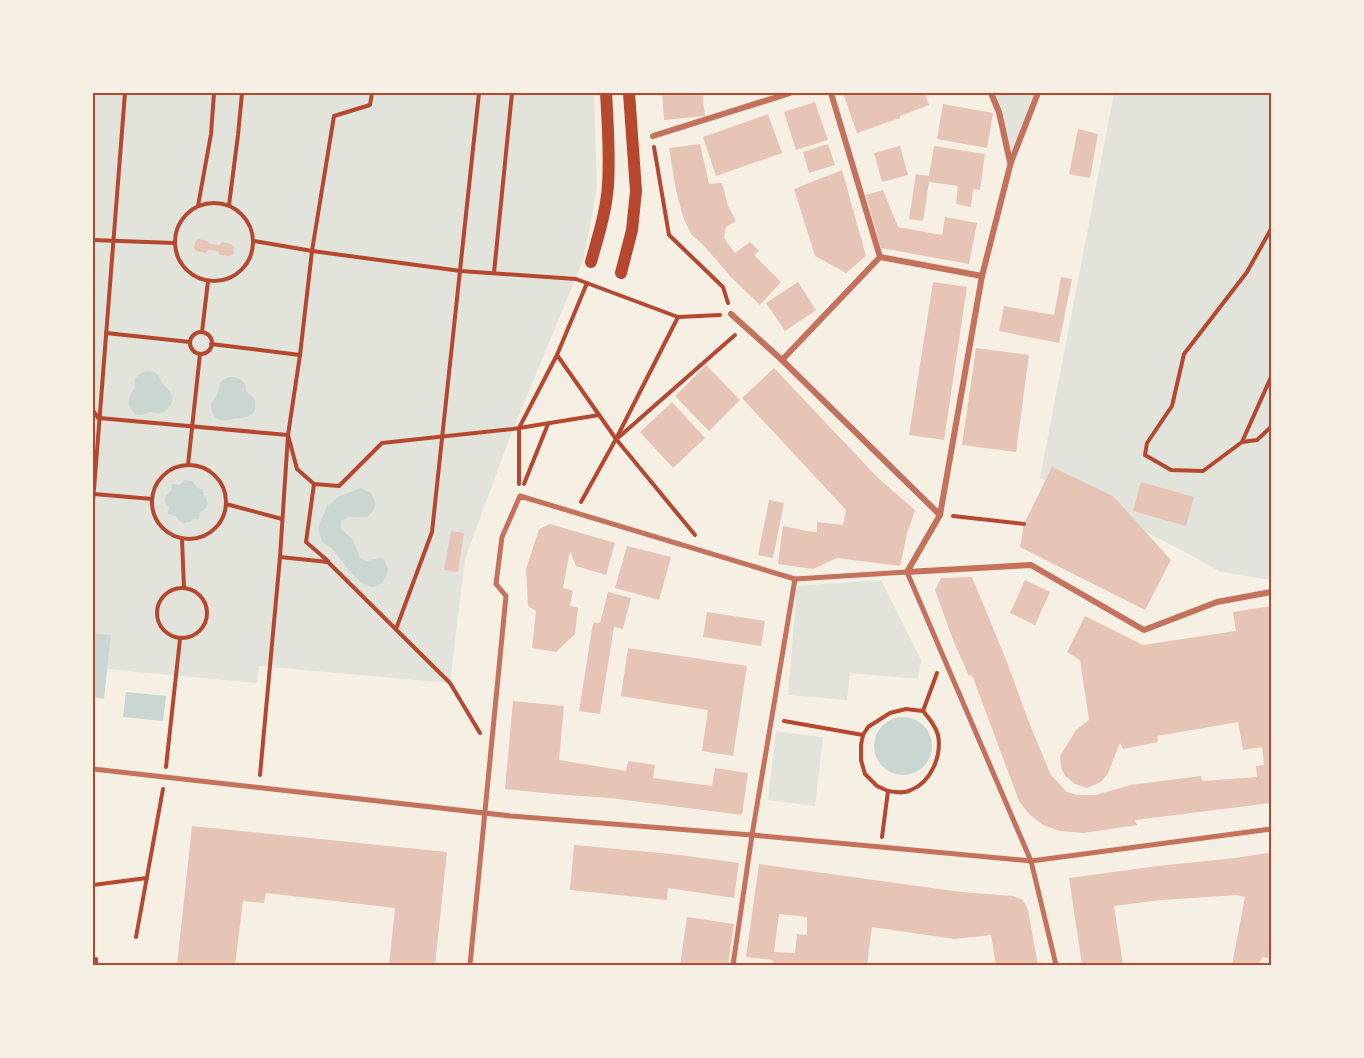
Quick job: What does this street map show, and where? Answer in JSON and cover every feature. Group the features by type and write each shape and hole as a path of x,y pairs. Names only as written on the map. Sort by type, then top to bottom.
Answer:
{"main road":[{"path":"591,262 602,222 608,187 609,146 606,93"},
{"path":"621,273 632,230 636,191 629,93"}],"street":[{"path":"653,136 790,93"},
{"path":"831,93 880,257"},
{"path":"991,93 999,112 1011,162"},
{"path":"907,572 940,516 982,276 1011,162 1038,93"},
{"path":"880,257 982,276"},
{"path":"782,360 880,257"},
{"path":"731,314 782,360 940,516"},
{"path":"470,965 506,596 496,584 502,537 519,496 795,579 1030,565 1144,630 1217,602 1271,592"},
{"path":"907,572 1031,861 1056,965"},
{"path":"733,965 752,835 795,579"},
{"path":"93,770 485,813 1031,861 1271,829"}],"path":[{"path":"93,502 125,93"},
{"path":"198,206 211,134 214,93"},
{"path":"229,205 242,93"},
{"path":"259,788 280,557 288,435 312,251 334,116 370,105 372,93"},
{"path":"396,629 432,532 479,93"},
{"path":"494,273 512,93"},
{"path":"254,241 460,271 576,279 678,317 731,314 723,287 669,235 653,136"},
{"path":"213,202 229,205 242,213 250,226 254,241 252,256 243,269 231,278 215,282 200,279 187,271 178,258 174,243 177,228 185,215 198,206 213,202"},
{"path":"1271,230 1247,272 1184,354 1172,406 1147,443 1145,454 1171,470 1203,471 1242,442 1271,378"},
{"path":"93,240 174,243"},
{"path":"201,332 208,281"},
{"path":"519,496 519,428 557,355 587,283"},
{"path":"575,513 616,439 678,317"},
{"path":"616,439 745,326"},
{"path":"190,342 194,335 201,332 209,336 212,344"},
{"path":"106,333 190,342"},
{"path":"190,342 193,350 200,354"},
{"path":"212,344 300,355"},
{"path":"200,354 208,351 212,344"},
{"path":"188,465 200,354"},
{"path":"557,355 616,439 711,554"},
{"path":"93,410 99,418 288,435"},
{"path":"288,435 297,469 314,484 339,486 382,443 519,428 599,415"},
{"path":"519,496 549,423"},
{"path":"1242,442 1257,440 1271,427"},
{"path":"188,465 206,468 217,477 224,490 226,504 222,519 213,530 201,537 182,539 172,535 161,526 153,513 152,499 156,485 165,473 178,466 188,465"},
{"path":"314,484 306,542 450,684 491,751"},
{"path":"94,494 152,499"},
{"path":"226,504 282,519"},
{"path":"940,516 1024,524"},
{"path":"182,539 184,588"},
{"path":"280,557 328,562"},
{"path":"184,588 193,590 201,597 206,605 207,615 198,633 190,638 180,639 162,630 157,621 156,612 165,594 173,589 184,588"},
{"path":"136,937 165,777 180,639"},
{"path":"923,711 943,655"},
{"path":"923,711 932,722 938,735 935,765 925,780 910,791 888,791 877,786 865,774 861,760 863,735 868,727 890,712 923,711"},
{"path":"771,719 863,735"},
{"path":"880,847 888,791"},
{"path":"93,885 147,878"},
{"path":"96,959 96,965"}],"shaded area":[{"path":"93,93 594,93 597,188 584,258 510,437 465,559 450,683 259,666 257,683 107,669 111,635 93,633"},
{"path":"988,93 1036,93 1010,158"},
{"path":"1114,93 1271,93 1271,580 1221,572 1040,478"},
{"path":"147,371 158,375 171,393 172,401 163,412 138,415 129,406 129,400 135,378"},
{"path":"230,377 243,382 246,391 253,396 255,408 249,416 220,420 213,413 211,404 221,382"},
{"path":"185,480 192,481 197,488 203,489 203,495 208,504 200,512 199,519 184,523 176,516 168,514 169,507 165,499 171,491 172,484 179,485"},
{"path":"361,488 371,493 376,504 373,511 367,517 349,517 341,521 341,529 353,540 360,558 367,561 384,559 388,570 383,582 371,587 358,579 330,547 322,542 318,528 327,506 340,496"},
{"path":"881,580 921,660 918,679 850,673 847,700 788,695 797,586"},
{"path":"93,633 111,635 104,699 93,697"},
{"path":"126,692 166,696 163,721 123,717"},
{"path":"903,717 919,722 927,730 932,746 927,762 919,770 903,775 887,770 879,762 874,746 879,730 887,722"},
{"path":"776,731 823,737 815,806 768,800"}],"building":[{"path":"662,93 702,93 705,116 664,120"},
{"path":"843,93 925,93 929,105 857,133"},
{"path":"815,102 828,140 796,150 784,112"},
{"path":"943,104 993,113 987,148 937,139"},
{"path":"768,114 782,153 716,176 703,137"},
{"path":"1078,129 1098,134 1090,178 1069,174"},
{"path":"700,144 709,184 722,183 728,206 736,221 726,227 724,238 735,253 750,242 759,251 754,255 781,282 760,305 691,234 683,217 669,148"},
{"path":"828,144 835,165 809,173 803,152"},
{"path":"900,146 908,175 882,182 874,153"},
{"path":"934,146 985,154 980,190 973,189 971,207 956,204 958,186 929,182 923,221 909,219 916,174 929,176"},
{"path":"842,170 866,256 846,273 815,256 794,189"},
{"path":"883,190 898,227 942,235 945,217 977,223 969,264 881,248 866,195"},
{"path":"198,239 210,244 219,245 222,242 231,244 234,247 233,255 219,255 218,251 209,250 206,253 196,251 195,242"},
{"path":"1061,277 1072,279 1059,343 999,331 1004,306 1054,315"},
{"path":"798,282 816,310 785,331 766,303"},
{"path":"933,282 967,287 944,440 909,435"},
{"path":"976,348 1029,355 1016,452 962,445"},
{"path":"706,365 740,400 709,431 675,396"},
{"path":"774,368 879,479 915,510 900,566 837,558 813,569 778,564 783,526 817,532 817,522 843,525 846,510 742,398"},
{"path":"672,402 705,438 673,468 640,432"},
{"path":"1052,467 1113,496 1171,560 1145,610 1020,547 1024,524"},
{"path":"1141,482 1194,497 1186,526 1133,511"},
{"path":"769,500 784,503 773,558 758,555"},
{"path":"550,524 615,543 606,575 576,566 570,551 563,588 573,591 570,605 578,608 575,634 556,652 532,648 536,611 528,606 526,569 539,529"},
{"path":"451,531 464,533 458,572 444,570"},
{"path":"627,546 671,557 659,600 615,588"},
{"path":"972,577 1051,775 1067,792 1077,795 1095,795 1131,785 1201,776 1202,781 1257,777 1256,766 1264,765 1262,747 1243,750 1238,722 1157,736 1158,742 1123,749 1120,743 1103,780 1087,788 1075,784 1065,776 1061,768 1060,756 1076,730 1089,720 1080,660 1067,652 1085,616 1143,645 1236,631 1233,612 1271,606 1271,803 1135,820 1137,825 1083,833 1060,831 1043,825 1030,815 1019,801 972,675 969,676 953,640 935,590 941,578"},
{"path":"1025,580 1050,592 1035,625 1010,613"},
{"path":"608,592 631,598 623,629 614,627 600,714 579,711 593,623 600,623"},
{"path":"707,612 765,621 761,646 703,637"},
{"path":"628,648 747,666 733,756 702,751 708,710 621,696"},
{"path":"513,701 564,706 559,760 626,771 628,761 655,765 653,778 712,786 715,768 748,773 742,815 610,798 505,789"},
{"path":"192,826 447,852 435,965 389,965 395,908 266,893 264,903 243,901 235,965 177,965"},
{"path":"574,845 739,863 734,898 668,888 667,900 570,890"},
{"path":"1268,853 1271,855 1271,959 1263,957 1258,965 1232,965 1245,897 1237,895 1114,906 1123,965 1082,965 1069,878"},
{"path":"759,864 961,892 1013,896 1023,900 1028,910 1038,965 996,965 991,935 954,939 872,927 867,965 772,965 773,960 746,957","holes":["779,914 807,917 807,935 797,934 795,953 774,952"]},
{"path":"687,917 734,924 728,965 680,965"}]}
